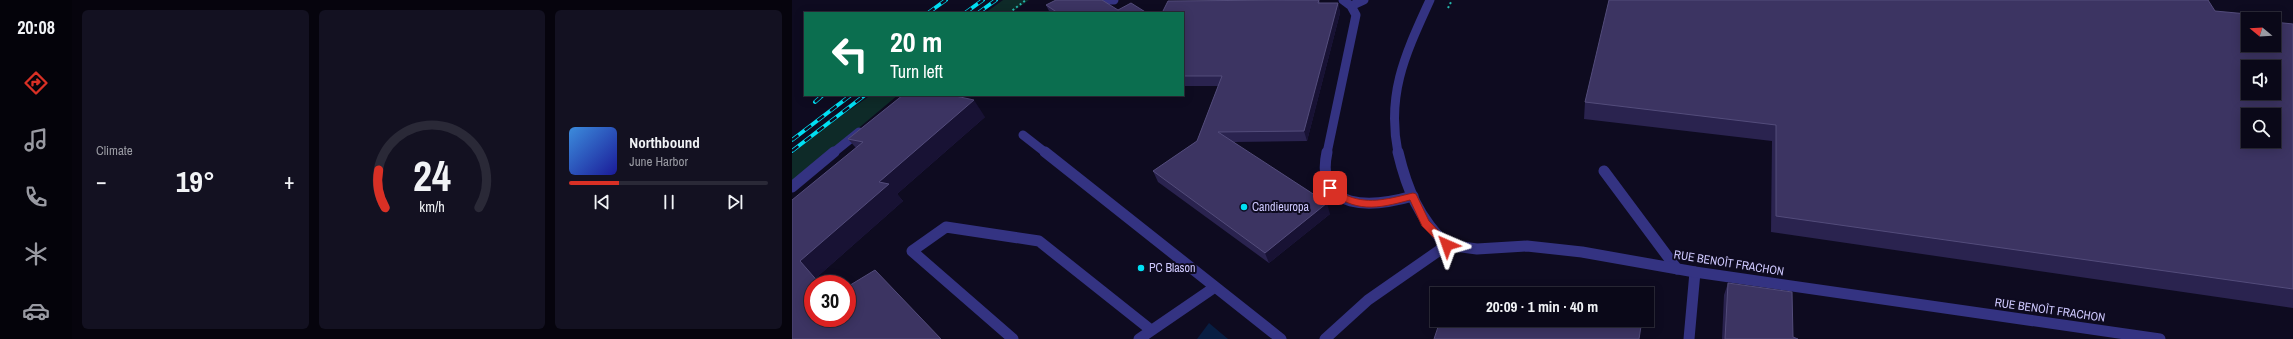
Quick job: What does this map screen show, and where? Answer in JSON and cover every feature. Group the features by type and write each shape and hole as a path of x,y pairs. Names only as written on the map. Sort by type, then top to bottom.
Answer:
{"street":[{"path":"1103,0 1114,0"},
{"path":"1347,3 1364,0"},
{"path":"1325,339 1356,310 1388,284 1447,245 1426,223 1413,196 1399,158 1393,113 1401,72 1430,0"},
{"path":"1347,3 1354,10 1355,20 1325,163 1330,188 1342,198 1358,203 1381,204 1413,196"},
{"path":"792,187 867,125"},
{"path":"1024,135 1157,239 1280,339"},
{"path":"1604,171 1677,269"},
{"path":"1014,339 912,251 946,227 1039,241 1151,330"},
{"name":"RUE BENOÎT FRACHON","path":"1447,245 1477,249 1527,246 1582,252 1695,272 2160,339"},
{"path":"1689,339 1695,272"},
{"path":"1139,339 1215,287"}],"path":[{"path":"1010,12 1026,0"},
{"path":"1445,14 1452,0"}],"green space":[{"path":"1003,0 1029,0 1012,12 986,12"},
{"path":"870,96 897,96 792,184 792,154 821,130"}],"water":[{"path":"1209,323 1228,339 1197,339"}],"building":[{"path":"1056,0 1102,0 1118,10 1131,3 1145,12 1056,12 1046,5"},
{"path":"1319,0 1318,3 1338,3 1304,131 1218,132 1327,203 1265,253 1153,171 1197,141 1222,76 1184,76 1184,12 1162,12 1168,1"},
{"path":"1609,0 2208,0 2215,11 2241,13 2241,52 2281,52 2281,23 2293,24 2293,289 1776,216 1776,125 1585,102"},
{"path":"902,96 956,96 974,100 879,182 889,184 800,261 812,275 804,275 804,327 856,327 856,282 875,270 941,339 792,339 792,200 863,142 848,139"},
{"path":"1728,283 1792,292 1793,337 1798,339 1725,339"},
{"path":"1438,327 1641,327 1639,339 1434,339"}],"railway":[{"path":"929,12 946,0"},
{"path":"966,12 983,0"},
{"path":"979,12 996,0"},
{"path":"815,102 822,96"},
{"path":"792,140 850,96"},
{"path":"792,151 864,96"}],"place":[{"name":"Candieuropa","path":"1244,207"},
{"name":"PC Blason","path":"1141,268"}],"route":[{"path":"1330,188 1342,198 1358,203 1390,203 1413,196 1426,223 1447,245"}]}
